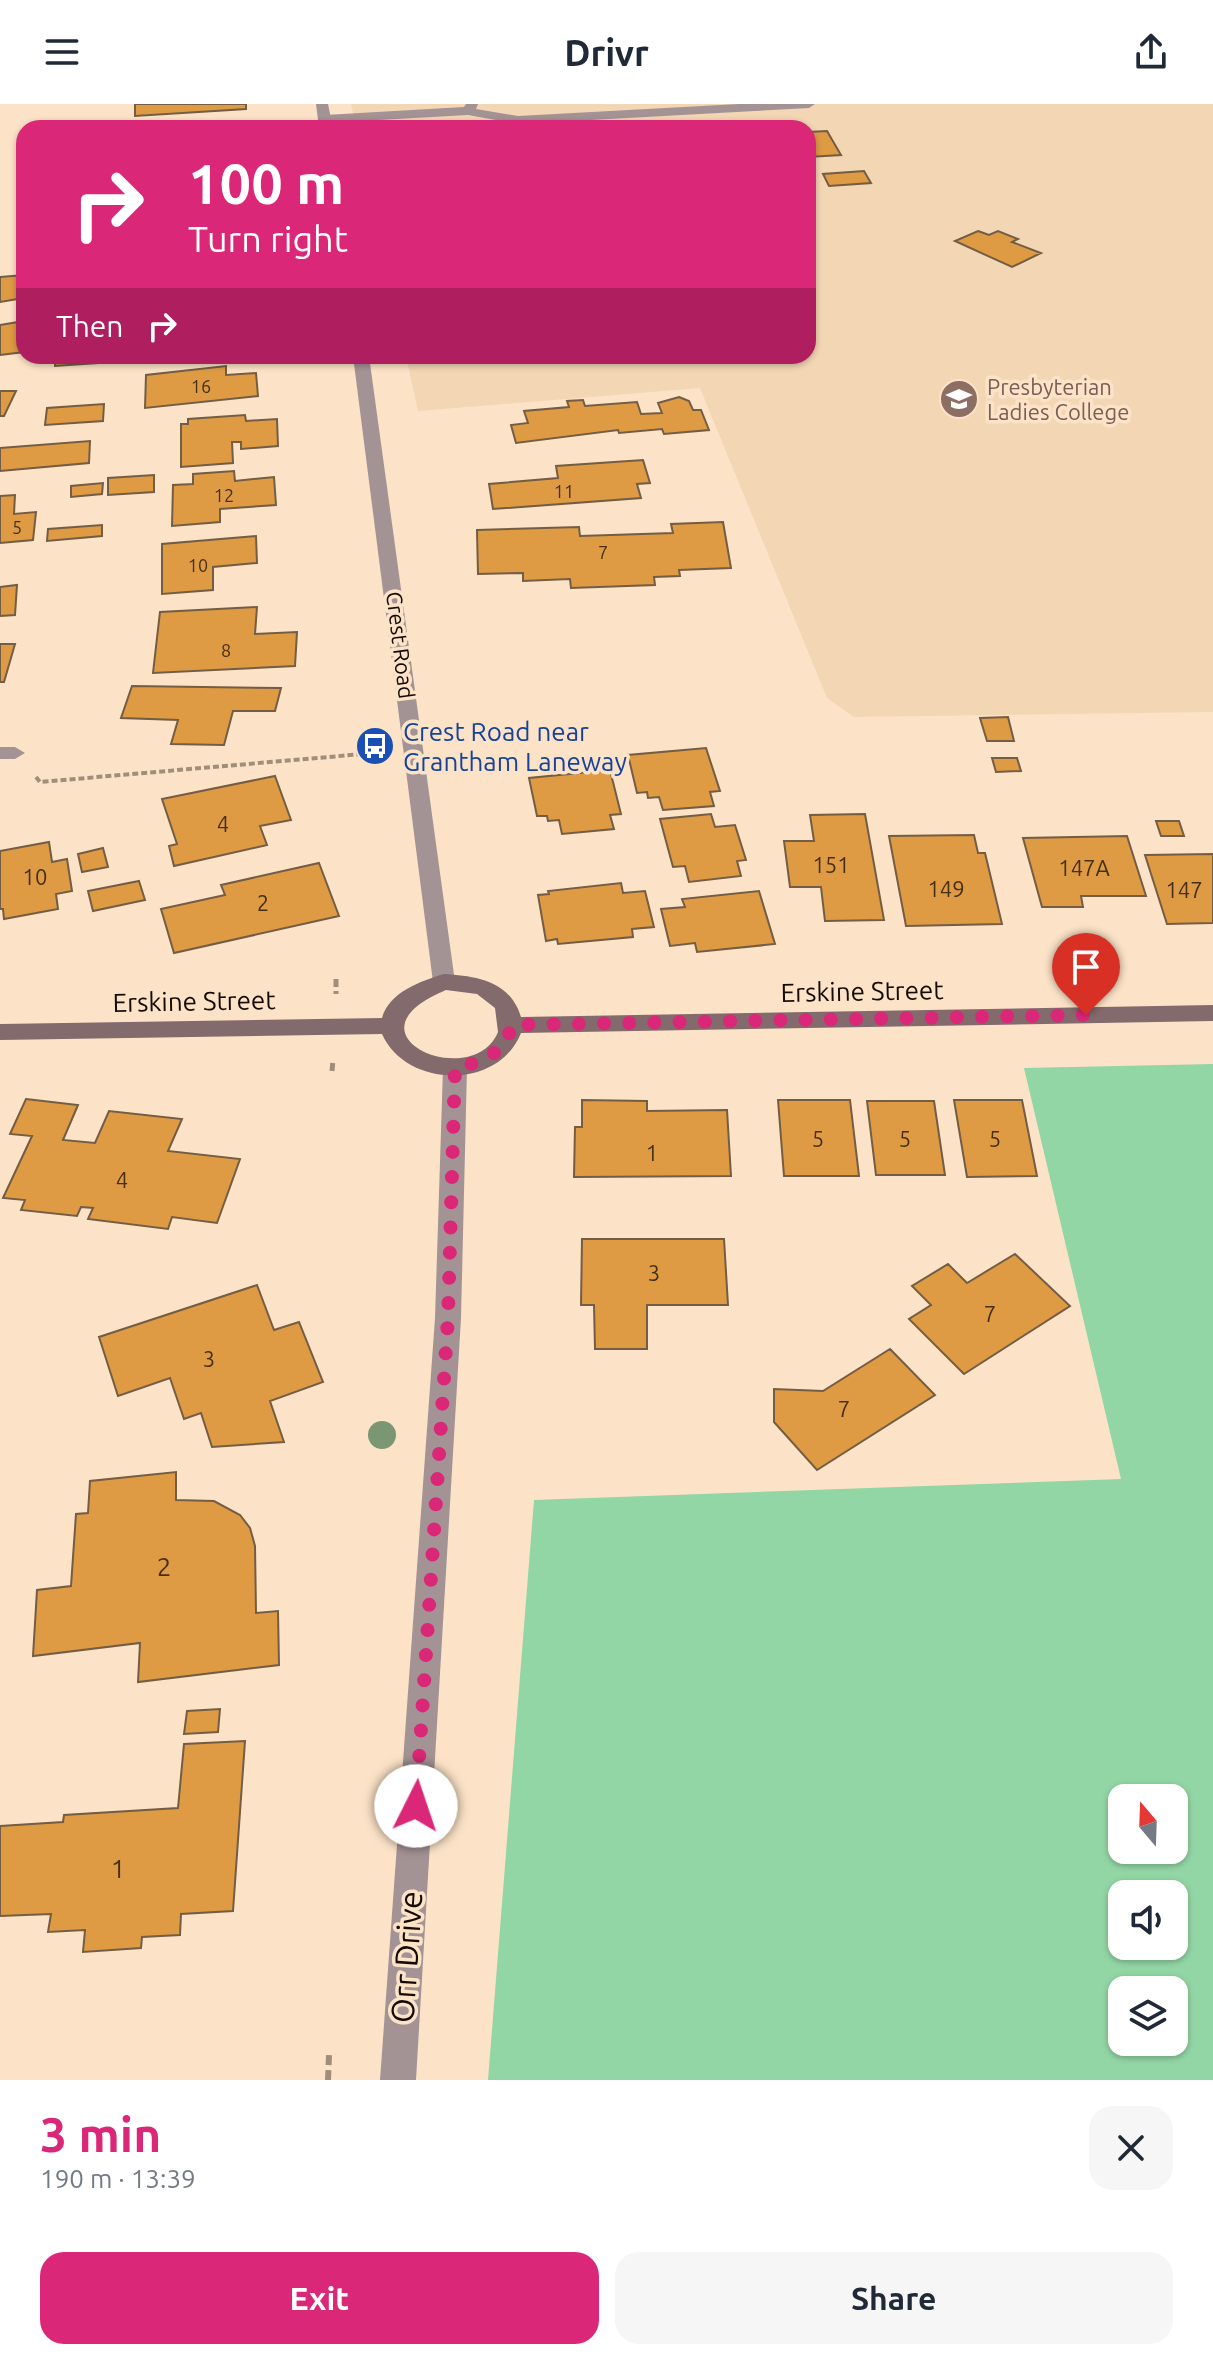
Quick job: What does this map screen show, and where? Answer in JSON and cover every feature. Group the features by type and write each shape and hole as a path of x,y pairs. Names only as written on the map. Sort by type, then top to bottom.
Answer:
{"street":[{"path":"362,120 470,108 518,120 809,104"},
{"name":"Crest Road","path":"362,364 444,982"},
{"path":"444,982 470,983 493,992 508,1007 512,1025 508,1040 495,1054 455,1068 429,1067 408,1058 394,1044 389,1026 394,1011 405,998 423,988 444,982"},
{"name":"Erskine Street","path":"512,1025 1213,1013"},
{"name":"Erskine Street","path":"0,1032 389,1026"},
{"name":"Orr Drive","path":"398,2080 448,1318 455,1068"}],"path":[{"path":"40,782 363,754"},
{"path":"336,979 336,988"},
{"path":"328,2080 329,2055"}],"shaded area":[{"name":"Presbyterian Ladies College","path":"351,104 1213,104 1213,712 854,717 827,698 700,388 418,411 408,364 816,364 816,120 354,120"}],"green space":[{"path":"1213,1064 1213,2080 488,2080 534,1500 1121,1479 1024,1068"}],"building":[{"path":"135,104 246,104 246,109 135,116"},
{"path":"827,131 841,155 816,157 816,132"},
{"path":"864,171 871,183 829,186 823,174"},
{"path":"978,231 989,235 998,231 1018,239 1012,242 1041,253 1012,267 955,241"},
{"path":"16,276 16,299 0,302 0,277"},
{"path":"16,322 16,353 0,355 0,325"},
{"path":"226,366 226,375 256,373 258,396 145,408 146,375"},
{"path":"0,391 16,391 4,416 0,416"},
{"path":"679,397 689,401 693,410 701,410 709,430 664,434 662,429 619,433 618,430 516,443 511,425 528,423 524,411 569,407 567,401 583,400 585,406 637,402 641,414 662,413 658,403"},
{"path":"104,404 103,421 45,425 47,408"},
{"path":"245,415 246,421 277,419 278,446 241,449 241,442 232,442 233,463 181,467 181,424 188,424 188,419"},
{"path":"90,441 89,463 0,471 0,448"},
{"path":"643,460 650,483 637,484 641,498 493,509 489,484 558,478 556,466"},
{"path":"234,471 235,481 274,477 276,505 220,509 220,522 172,526 173,485 193,484 193,474"},
{"path":"154,475 154,492 108,495 108,478"},
{"path":"103,483 102,494 71,497 71,486"},
{"path":"15,495 14,514 36,512 33,540 0,543 0,496"},
{"path":"723,522 731,568 679,570 680,576 654,577 655,585 571,588 570,579 523,581 523,573 478,574 477,530 579,527 580,536 673,533 671,524"},
{"path":"102,525 102,536 47,541 48,529"},
{"path":"256,536 257,563 213,567 213,590 162,594 162,544"},
{"path":"17,585 15,615 0,616 0,587"},
{"path":"257,607 255,634 297,632 295,666 153,673 160,612"},
{"path":"0,644 15,644 4,682 0,682"},
{"path":"132,686 281,688 275,711 233,711 224,745 171,744 178,720 121,718"},
{"path":"1008,717 1014,741 987,741 980,718"},
{"path":"706,748 720,791 710,792 714,806 663,810 659,797 648,798 647,792 637,793 628,755"},
{"path":"992,758 1017,758 1021,771 996,772"},
{"path":"610,770 621,814 610,815 614,829 562,834 559,820 548,821 547,816 537,816 529,778"},
{"path":"275,776 291,820 260,826 267,845 174,866 169,846 177,844 162,799"},
{"path":"711,814 715,827 735,825 746,860 737,861 741,876 689,882 685,866 673,867 660,819"},
{"path":"865,814 884,920 825,921 821,887 790,887 784,841 814,841 810,815"},
{"path":"1156,821 1179,821 1184,836 1161,836"},
{"path":"974,835 978,853 985,853 1002,924 906,926 889,836"},
{"path":"1127,836 1146,896 1081,896 1083,907 1042,907 1023,838"},
{"path":"49,842 52,862 67,859 72,891 56,894 58,909 4,919 3,909 0,909 0,851"},
{"path":"103,848 108,867 82,872 78,854"},
{"path":"1213,854 1213,923 1167,924 1145,855"},
{"path":"319,863 339,916 174,953 161,909 225,895 221,885"},
{"path":"139,881 145,900 93,911 88,891"},
{"path":"621,883 623,893 645,891 654,927 632,929 633,937 558,944 557,939 546,941 538,895 549,894 548,891"},
{"path":"759,891 775,944 697,952 695,943 670,946 661,909 685,907 682,899"},
{"path":"26,1099 78,1105 63,1140 95,1143 109,1111 182,1119 168,1151 240,1159 217,1223 172,1217 168,1229 88,1219 93,1208 81,1207 77,1216 21,1210 25,1200 3,1198 32,1136 10,1134"},
{"path":"582,1100 647,1101 647,1111 727,1110 731,1176 574,1177 575,1127 582,1127"},
{"path":"778,1100 850,1100 859,1176 784,1176"},
{"path":"954,1100 1022,1100 1037,1176 967,1177"},
{"path":"867,1101 934,1101 945,1175 876,1175"},
{"path":"582,1239 724,1239 728,1305 647,1305 647,1349 595,1349 594,1305 581,1305"},
{"path":"1015,1254 1070,1306 964,1374 909,1319 931,1305 912,1286 948,1264 967,1283"},
{"path":"257,1285 274,1330 299,1322 323,1382 270,1401 284,1442 212,1447 201,1413 184,1419 170,1378 118,1396 99,1337"},
{"path":"890,1349 935,1395 817,1470 774,1422 774,1389 823,1391"},
{"path":"176,1472 176,1500 214,1501 240,1515 250,1528 255,1546 256,1613 278,1611 279,1665 138,1682 140,1643 33,1656 37,1590 71,1586 76,1514 88,1513 90,1481"},
{"path":"220,1709 218,1732 184,1734 187,1711"},
{"path":"245,1741 233,1911 181,1914 180,1935 142,1937 141,1948 83,1952 85,1930 48,1932 51,1914 0,1916 0,1826 63,1822 64,1815 178,1808 184,1744"}],"place":[{"name":"Presbyterian Ladies College","path":"959,399"},
{"name":"Crest Road near Grantham Laneway","path":"375,746"}],"route":[{"path":"416,1806 448,1318 455,1068 495,1054 508,1040 512,1025 1086,1015"}]}
